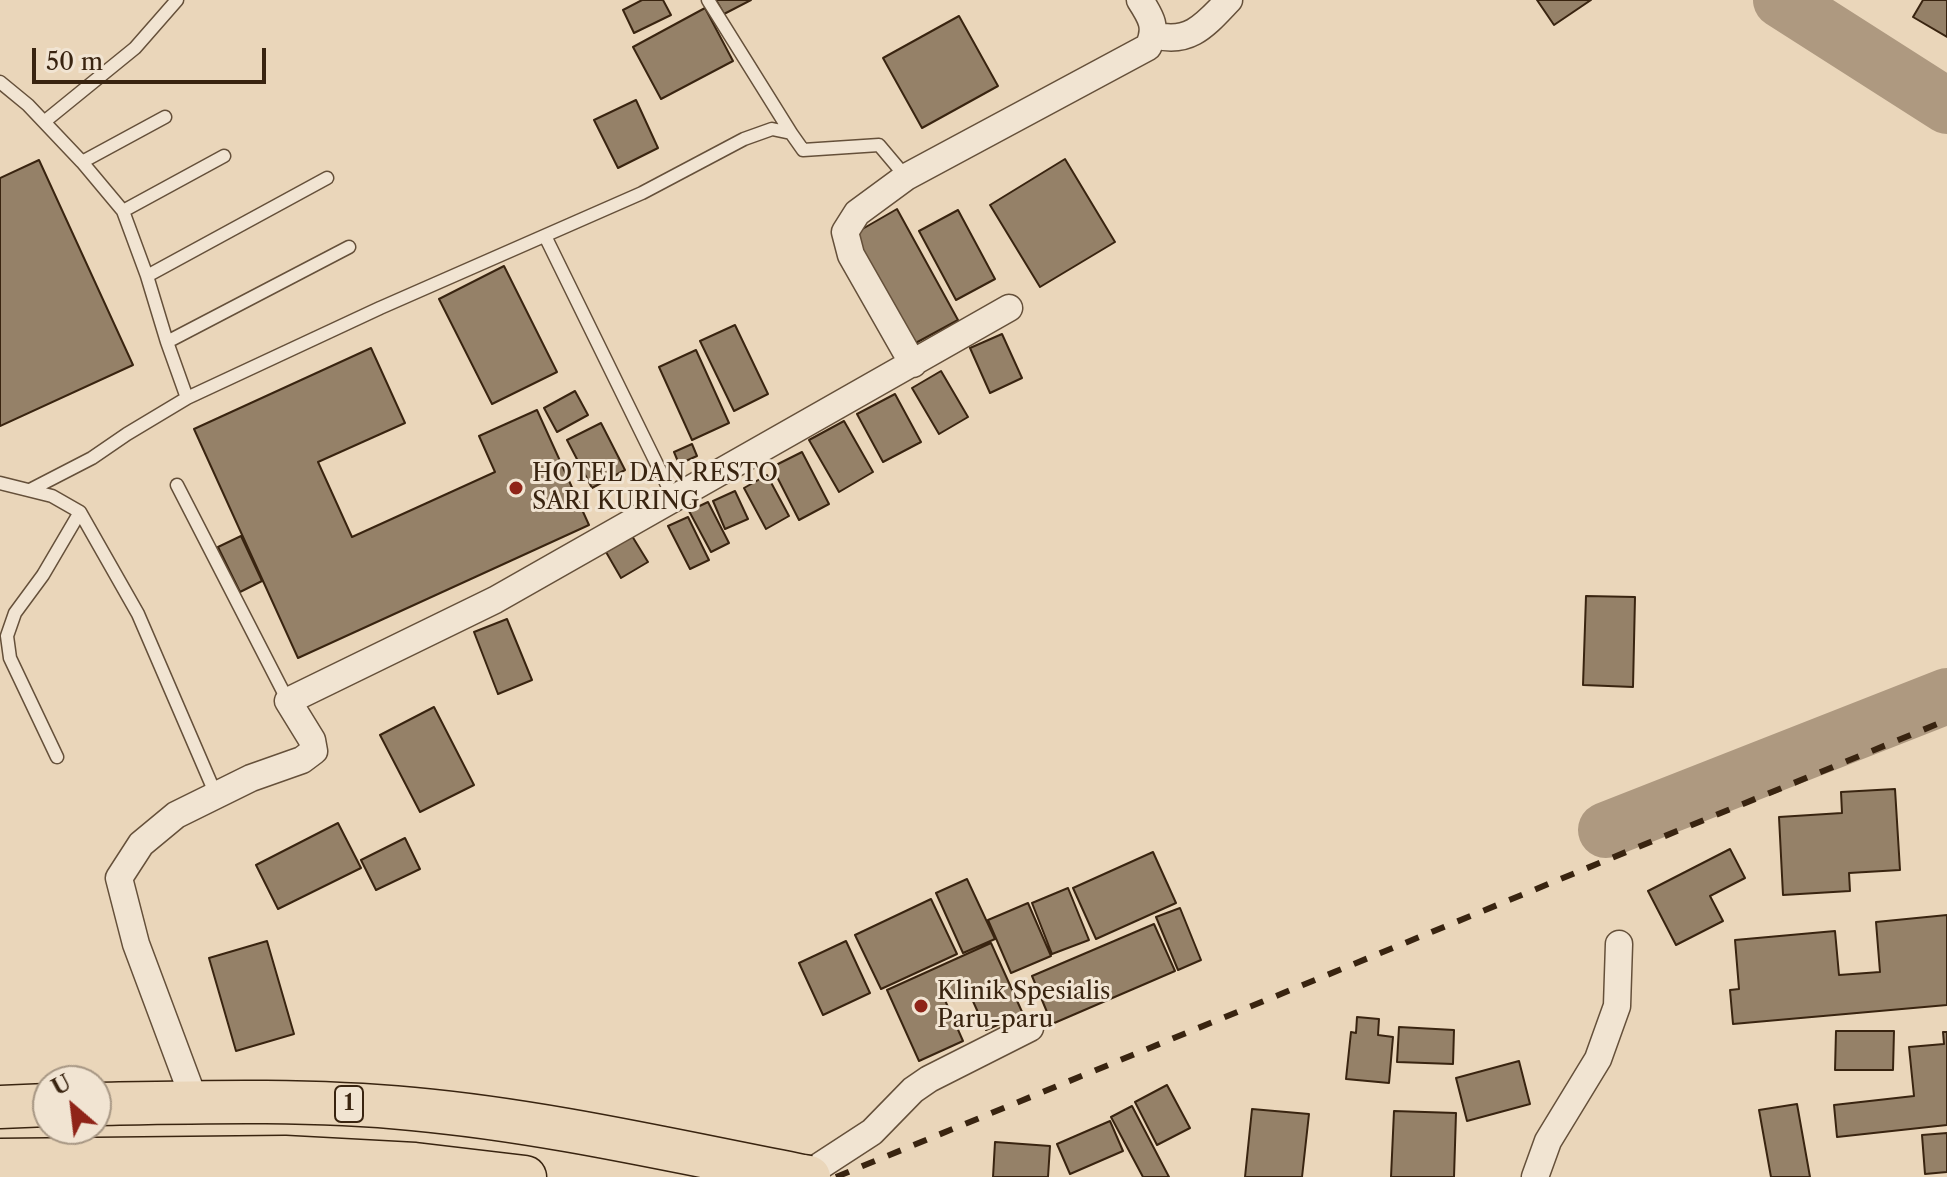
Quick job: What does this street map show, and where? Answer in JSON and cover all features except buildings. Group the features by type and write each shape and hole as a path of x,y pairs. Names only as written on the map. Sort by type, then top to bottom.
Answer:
{"highway":[{"name":"1","path":"112,1104 297,1101 413,1109 511,1121 809,1177"},
{"path":"0,1107 32,1106"},
{"path":"0,1160 285,1157 415,1164 525,1177"}],"street":[{"path":"913,364 851,255 845,232 857,213 906,177 1148,47 1154,35 1153,20 1140,0"},
{"path":"1154,35 1167,38 1189,35 1203,27 1229,0"},
{"path":"195,1102 136,944 119,878 141,844 176,815 251,778 302,760 314,751 312,740 288,701 495,600 1009,308"},
{"path":"1535,1177 1548,1141 1598,1059 1617,1006 1619,944"},
{"path":"803,1177 872,1132 913,1090 929,1079 1030,1028"}],"lane":[{"path":"44,122 135,48 177,0"},
{"path":"708,0 803,150 879,145 906,177"},
{"path":"0,82 44,122 123,211 187,398"},
{"path":"82,162 165,117"},
{"path":"30,490 92,458 187,398 380,308 642,193 744,139 772,129 791,133"},
{"path":"123,211 224,156"},
{"path":"147,276 327,178"},
{"path":"545,236 673,497"},
{"path":"167,342 349,247"},
{"path":"0,483 52,496 80,512 138,614 216,795"},
{"path":"177,485 288,701"},
{"path":"57,757 10,658 7,636 15,613 43,575 80,512"}],"waterway":[{"path":"1781,0 1947,106"},
{"path":"1606,830 1947,696"}],"railway":[{"path":"836,1177 1947,720"}],"place":[{"name":"HOTEL DAN RESTO SARI KURING","path":"516,488"},
{"name":"Klinik Spesialis Paru-paru","path":"921,1006"}]}
